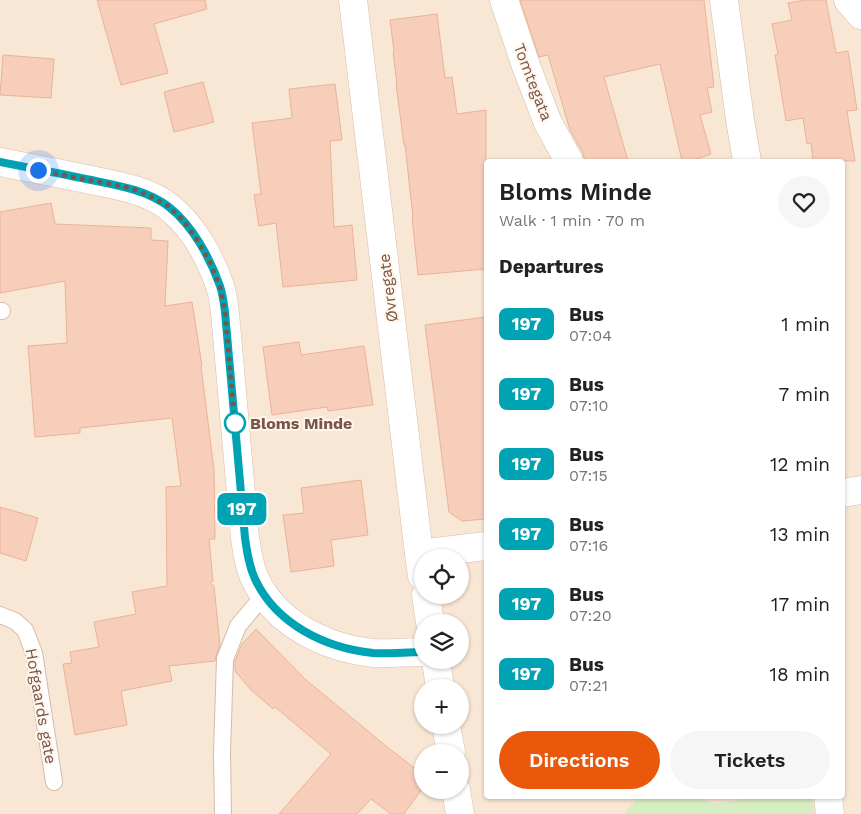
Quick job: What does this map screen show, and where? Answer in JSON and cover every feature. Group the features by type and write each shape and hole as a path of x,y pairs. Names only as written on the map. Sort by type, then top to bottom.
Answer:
{"street":[{"name":"Øvregate","path":"353,0 419,549"},
{"name":"Tomtegata","path":"504,0 526,66 548,123 568,159"},
{"path":"724,0 747,159"},
{"path":"848,0 861,14"},
{"path":"0,162 130,188 168,206 183,220 210,262 220,287 225,312 245,538 249,562 255,579 277,611 296,627 318,638 346,648 374,653 414,652"},
{"path":"845,493 861,490"},
{"path":"469,551 484,547"},
{"path":"458,799 460,814"},
{"path":"828,799 830,814"}],"lane":[{"path":"223,814 222,753 225,659 238,626 264,594"},
{"name":"Hofgaards gate","path":"0,615 15,621 25,630 34,653 54,782"}],"shaded area":[{"path":"0,0 861,0 861,814 0,814"}],"green space":[{"path":"636,799 702,799 715,804 745,799 812,799 814,814 624,814"}],"building":[{"path":"97,0 205,0 207,9 154,24 168,73 121,85"},
{"path":"520,0 704,0 714,87 707,88 712,112 700,115 711,154 697,159 682,159 660,64 604,77 627,159 584,159 570,130 548,55 539,57"},
{"path":"805,0 826,0 836,53 848,51 857,110 847,111 855,161 845,161 845,159 813,159 811,143 807,144 803,118 786,121 775,55 778,54 772,24 792,20 788,3"},
{"path":"437,14 445,78 452,77 457,114 486,110 484,269 418,275 390,20"},
{"path":"3,55 54,59 51,98 0,95"},
{"path":"203,82 214,122 174,132 164,92"},
{"path":"335,84 342,140 330,141 334,227 352,225 357,280 283,287 276,223 259,226 254,195 261,194 252,123 292,118 289,89"},
{"path":"51,203 55,224 151,228 151,240 168,241 165,306 192,302 202,366 214,470 215,539 209,539 213,581 210,582 214,586 220,645 215,661 169,666 172,681 121,691 127,725 75,735 63,664 72,663 70,652 99,647 94,622 136,614 132,592 167,586 166,487 181,486 172,418 80,428 80,433 35,437 28,346 67,343 65,281 0,293 0,212"},
{"path":"484,317 484,519 462,521 449,512 425,325"},
{"path":"299,342 301,355 364,346 373,405 328,411 327,407 272,415 263,347"},
{"path":"361,480 368,535 331,540 334,566 291,572 283,515 304,513 301,488"},
{"path":"0,507 38,518 26,561 0,553"},
{"path":"256,629 305,679 414,768 415,799 404,814 391,814 371,799 357,814 279,814 331,754 275,707 273,709 251,690 235,671 235,661 242,644"}],"bus line":[{"name":"197","path":"0,162 130,188 168,206 183,220 210,262 220,287 225,312 245,538 249,562 255,579 277,611 296,627 318,638 346,648 374,653 414,652"}],"place":[{"name":"Bloms Minde","path":"235,423"}],"route":[{"path":"38,170 130,188 168,206 183,220 210,262 220,287 225,312 235,425 235,423"}]}
